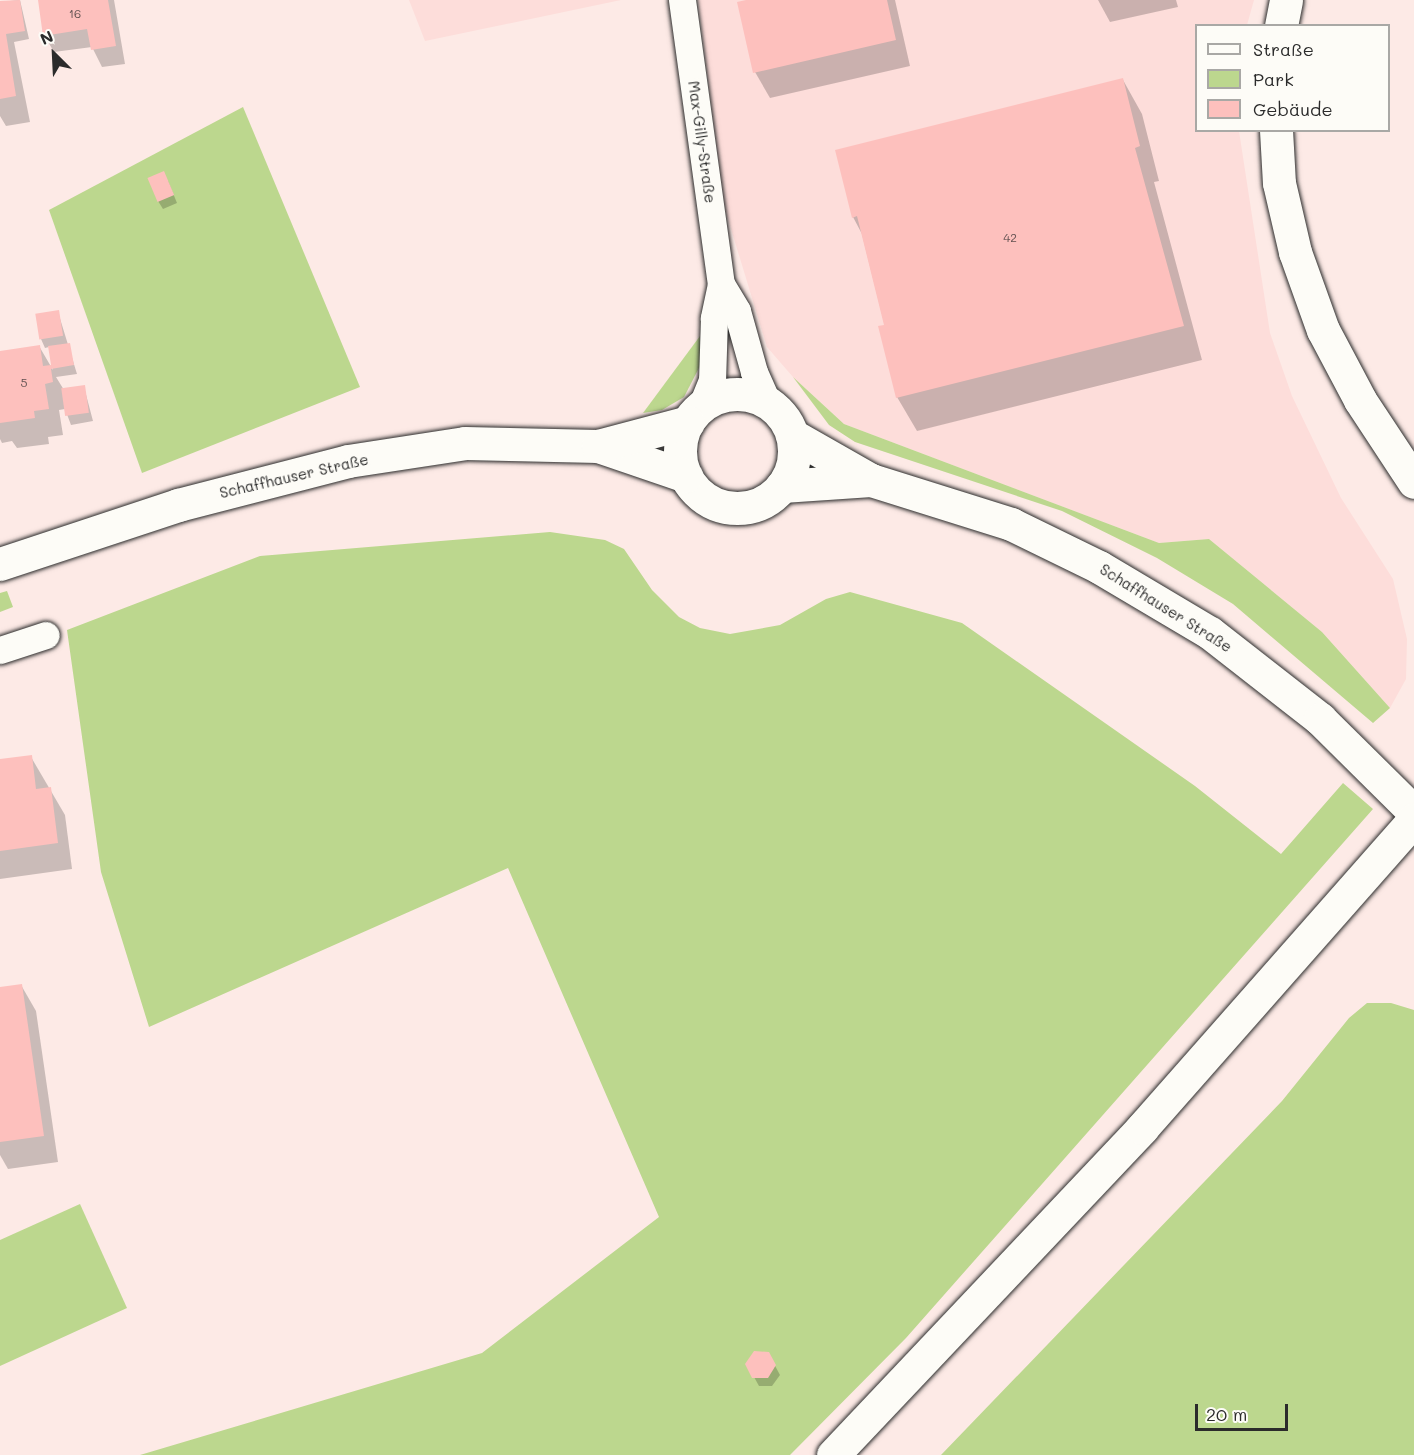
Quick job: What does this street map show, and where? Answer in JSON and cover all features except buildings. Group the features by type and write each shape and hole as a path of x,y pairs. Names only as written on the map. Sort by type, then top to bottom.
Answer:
{"main road":[{"path":"1281,24 1286,0"},
{"path":"1276,132 1278,183 1309,295 1340,364 1414,482"},
{"path":"734,394 768,403 792,435 794,462 782,486 759,504 728,507 700,494 686,476 681,444 695,415 734,394"},
{"name":"Schaffhauser Straße","path":"598,446 695,415"},
{"name":"Schaffhauser Straße","path":"792,435 871,480 1011,524 1099,567 1210,633 1320,719 1414,812"},
{"name":"Schaffhauser Straße","path":"0,564 178,505 348,461 465,443 598,446 686,476"},
{"name":"Schaffhauser Straße","path":"782,486 871,480"},
{"path":"833,1455 1142,1128 1414,819"}],"street":[{"name":"Max-Gilly-Straße","path":"682,0 721,284 714,318 712,381 695,415"},
{"name":"Max-Gilly-Straße","path":"721,284 737,311 754,372 768,403"},
{"path":"0,650 46,635"}],"shaded area":[{"path":"409,0 621,0 425,41"},
{"path":"698,0 1254,0 1247,24 1195,24 1195,132 1239,132 1270,333 1292,396 1341,498 1393,579 1407,639 1406,679 1390,708 1322,632 1209,539 1159,543 844,424 793,377 767,347 724,206"}],"green space":[{"path":"243,107 360,387 142,473 49,210"},
{"path":"700,336 700,366 684,397 662,410 643,413"},
{"path":"793,377 844,424 1159,543 1209,539 1322,632 1390,708 1373,723 1233,604 1157,558 1062,511 855,442 829,425"},
{"path":"550,532 605,540 624,549 652,590 679,617 700,628 730,634 780,625 826,599 850,592 962,623 1195,786 1281,854 1343,783 1373,809 906,1338 790,1455 140,1455 482,1353 659,1217 508,868 149,1027 101,872 67,630 260,556"},
{"path":"7,591 13,607 0,612 0,593"},
{"path":"1367,1003 1391,1003 1414,1010 1414,1455 941,1455 1282,1101 1349,1018"},
{"path":"80,1204 127,1308 0,1366 0,1240"}]}
